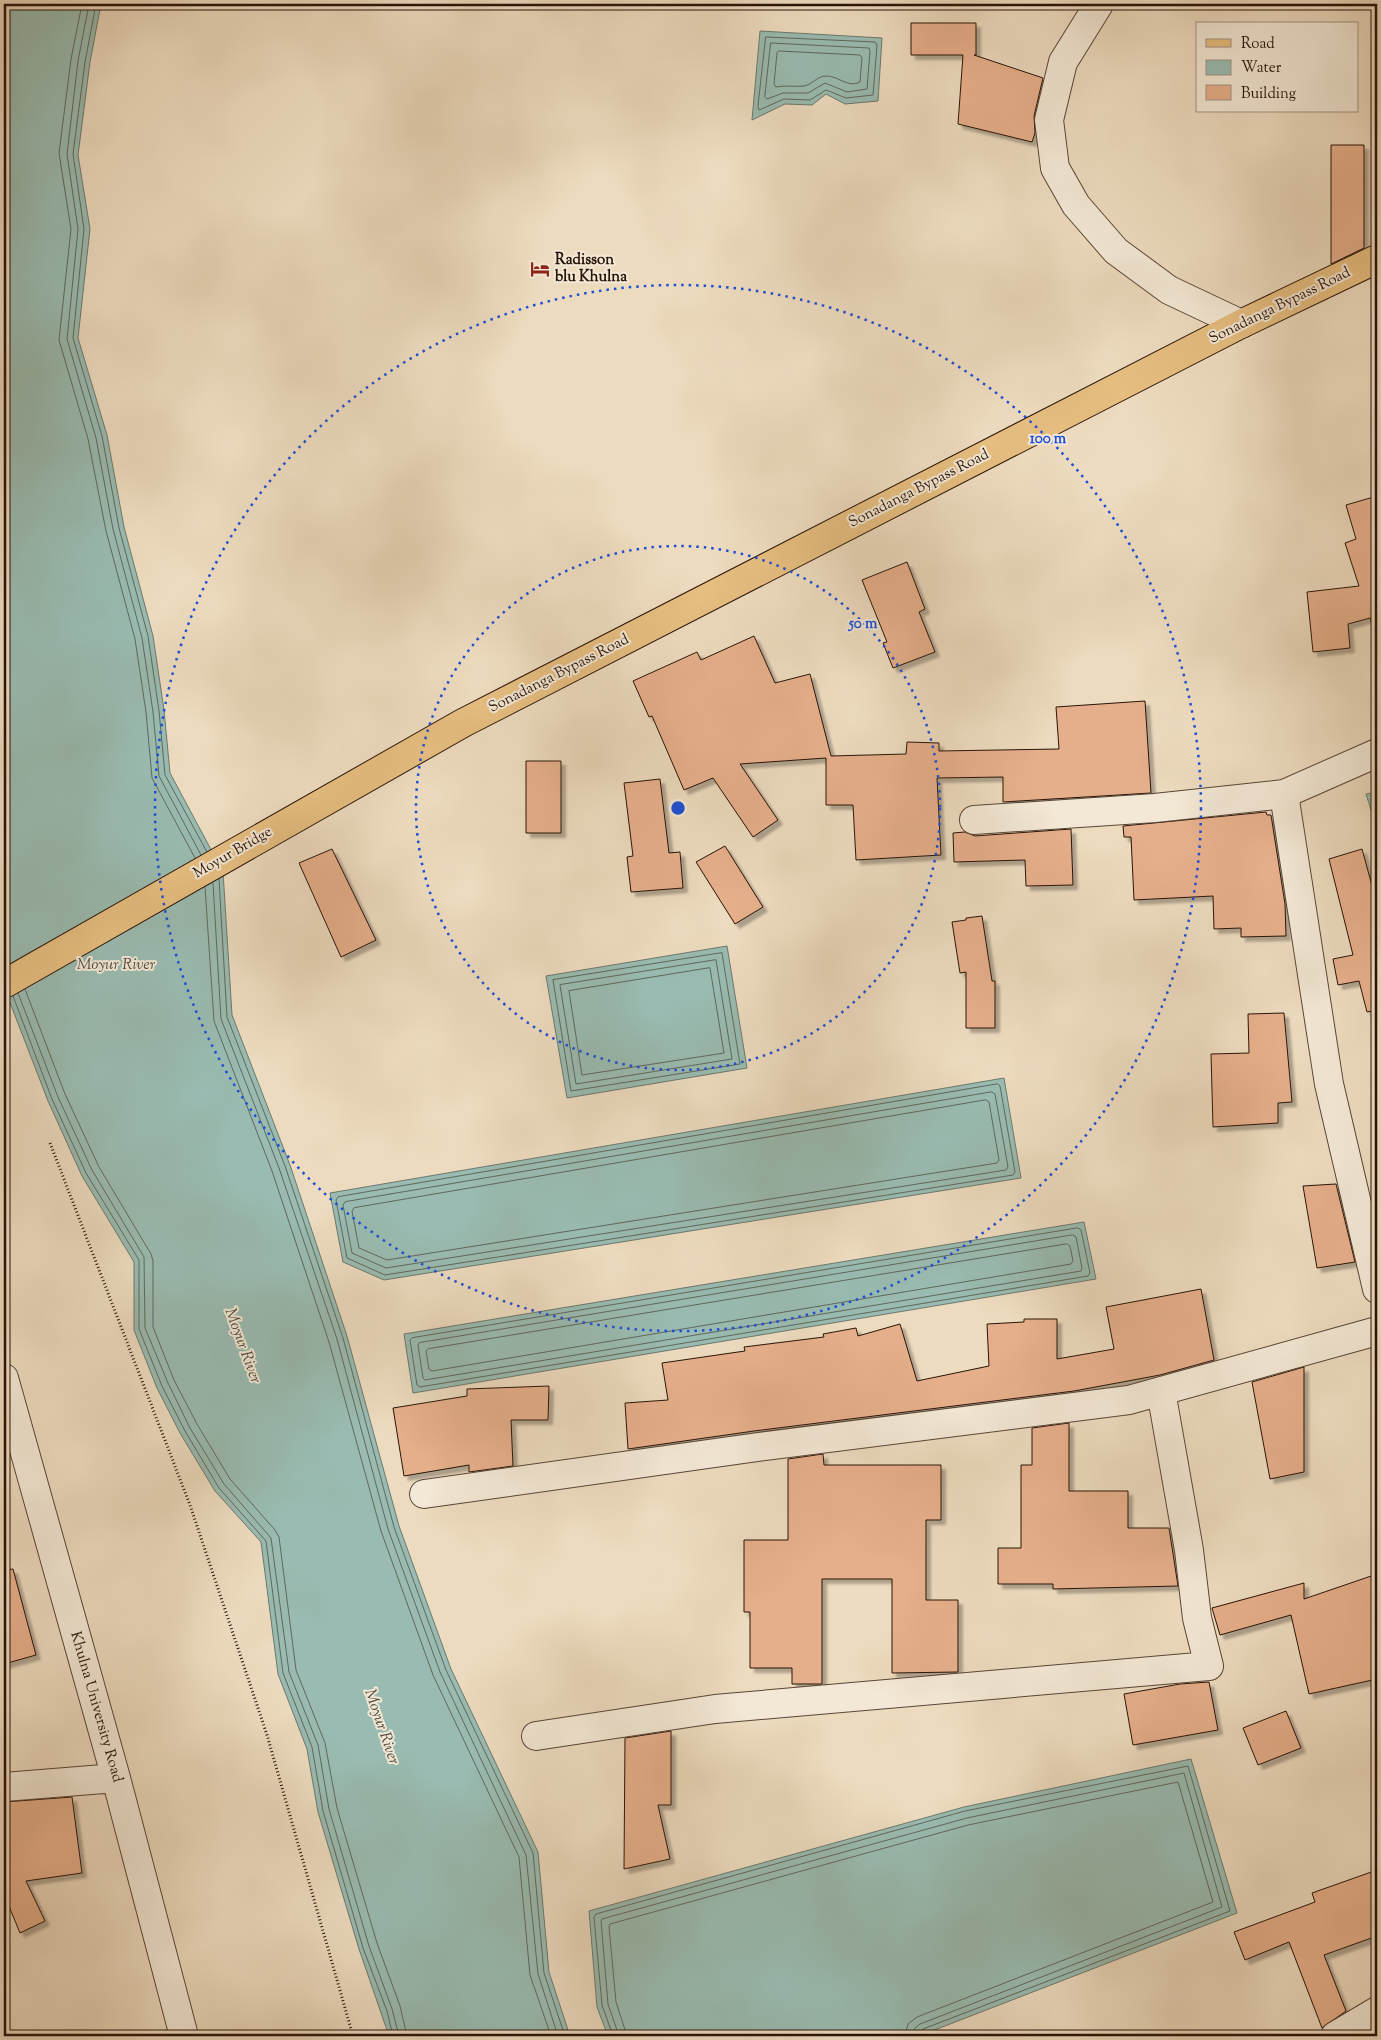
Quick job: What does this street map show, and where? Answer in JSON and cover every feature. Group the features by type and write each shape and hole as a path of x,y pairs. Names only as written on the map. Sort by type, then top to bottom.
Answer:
{"main road":[{"name":"Sonadanga Bypass Road","path":"463,723 1241,324 1377,258"},
{"name":"Moyur Bridge","path":"4,984 463,723"}],"street":[{"path":"1099,4 1064,62 1049,120 1056,168 1076,205 1116,251 1169,290 1241,324"},
{"path":"974,820 1155,808 1284,794 1377,753"},
{"path":"1284,794 1329,1084 1377,1289"},
{"path":"424,1494 758,1447 1129,1400 1377,1330"},
{"name":"Khulna University Road","path":"4,1378 116,1778 184,2036"},
{"path":"536,1736 715,1709 1209,1666 1197,1618 1189,1550 1161,1391"},
{"path":"4,1787 116,1778"},
{"path":"1335,2036 1377,2011"}],"path":[{"path":"50,1142 190,1505 267,1735 353,2036"}],"water":[{"name":"Moyur River","path":"4,4 101,4 90,62 78,155 90,229 78,338 107,435 124,527 153,636 164,710 170,773 223,872 232,1015 290,1165 347,1336 399,1526 451,1669 538,1852 549,1972 570,2036 389,2036 359,1949 318,1812 307,1749 278,1674 261,1542 215,1491 180,1433 157,1388 134,1330 134,1262 82,1176 48,1101 4,987"},
{"path":"760,31 882,38 878,101 845,104 826,94 812,105 785,104 752,120"},
{"path":"1377,792 1377,829 1366,794"},
{"path":"727,946 747,1068 567,1098 546,976"},
{"path":"1004,1078 1021,1178 384,1280 343,1262 330,1193"},
{"path":"1084,1222 1096,1279 413,1393 404,1334"},
{"path":"1191,1759 1237,1913 919,2036 608,2036 597,2007 589,1911 964,1807"}],"building":[{"path":"911,23 976,23 976,55 974,55 1043,78 1034,116 1035,133 1032,142 958,124 963,55 911,55"},
{"path":"1331,145 1364,145 1364,248 1331,264"},
{"path":"1377,496 1377,624 1372,624 1370,618 1348,624 1350,648 1313,652 1307,592 1359,586 1345,543 1356,539 1346,505"},
{"path":"907,562 925,609 919,612 935,652 893,668 883,643 887,642 862,580"},
{"path":"754,636 775,683 810,674 831,756 906,754 907,742 939,743 939,751 1059,749 1056,707 1145,701 1151,793 1003,802 1003,777 937,778 941,855 856,860 853,805 826,805 826,758 740,764 778,820 753,837 713,778 684,790 652,716 649,717 633,681 697,652 701,660"},
{"path":"526,761 561,761 561,833 526,833"},
{"path":"660,779 669,853 680,852 683,888 631,892 627,857 633,856 624,783"},
{"path":"1266,812 1267,815 1271,815 1285,904 1286,936 1241,937 1241,928 1214,929 1213,896 1134,900 1131,837 1124,837 1123,826"},
{"path":"1071,829 1073,885 1026,886 1025,860 954,862 953,833 965,832 975,836"},
{"path":"725,846 763,907 735,924 696,862"},
{"path":"332,849 376,940 341,957 299,863"},
{"path":"1362,849 1377,904 1377,1010 1367,1012 1359,981 1338,985 1333,959 1353,955 1329,859"},
{"path":"982,916 992,981 995,981 995,1028 966,1028 966,972 960,973 952,922"},
{"path":"1284,1013 1292,1102 1278,1103 1278,1123 1213,1127 1211,1054 1249,1053 1248,1014"},
{"path":"1336,1184 1355,1262 1317,1268 1303,1186"},
{"path":"1201,1289 1214,1360 1160,1375 1074,1391 754,1431 628,1449 625,1403 668,1400 662,1363 745,1351 744,1347 824,1337 823,1334 856,1328 858,1336 900,1324 917,1381 989,1366 987,1324 1024,1322 1024,1319 1057,1319 1057,1359 1114,1349 1106,1307"},
{"path":"1304,1367 1304,1472 1270,1479 1252,1382"},
{"path":"549,1386 548,1420 511,1420 513,1466 469,1472 469,1465 404,1476 393,1408 467,1396 467,1389"},
{"path":"1069,1423 1069,1491 1128,1491 1128,1528 1169,1528 1178,1586 1053,1589 1053,1584 998,1584 998,1548 1021,1548 1021,1465 1032,1465 1032,1428"},
{"path":"823,1454 824,1465 941,1465 941,1520 926,1520 926,1600 958,1600 958,1672 892,1673 892,1579 822,1579 822,1684 792,1684 792,1668 750,1668 750,1612 744,1612 744,1540 788,1540 788,1459"},
{"path":"13,1569 36,1655 4,1664 4,1570"},
{"path":"1377,1574 1377,1679 1309,1694 1291,1615 1220,1635 1212,1608 1304,1583 1304,1599"},
{"path":"1209,1682 1218,1730 1133,1745 1124,1694 1180,1684"},
{"path":"1286,1711 1301,1748 1258,1765 1243,1728"},
{"path":"671,1731 671,1805 658,1805 670,1859 624,1869 625,1738"},
{"path":"72,1797 82,1873 26,1881 45,1921 20,1933 4,1894 4,1802"},
{"path":"1377,1870 1377,1936 1324,1955 1346,2011 1322,2028 1289,1942 1245,1960 1234,1932 1315,1902 1312,1893"}],"place":[{"name":"Radisson blu Khulna","path":"540,269"}]}
